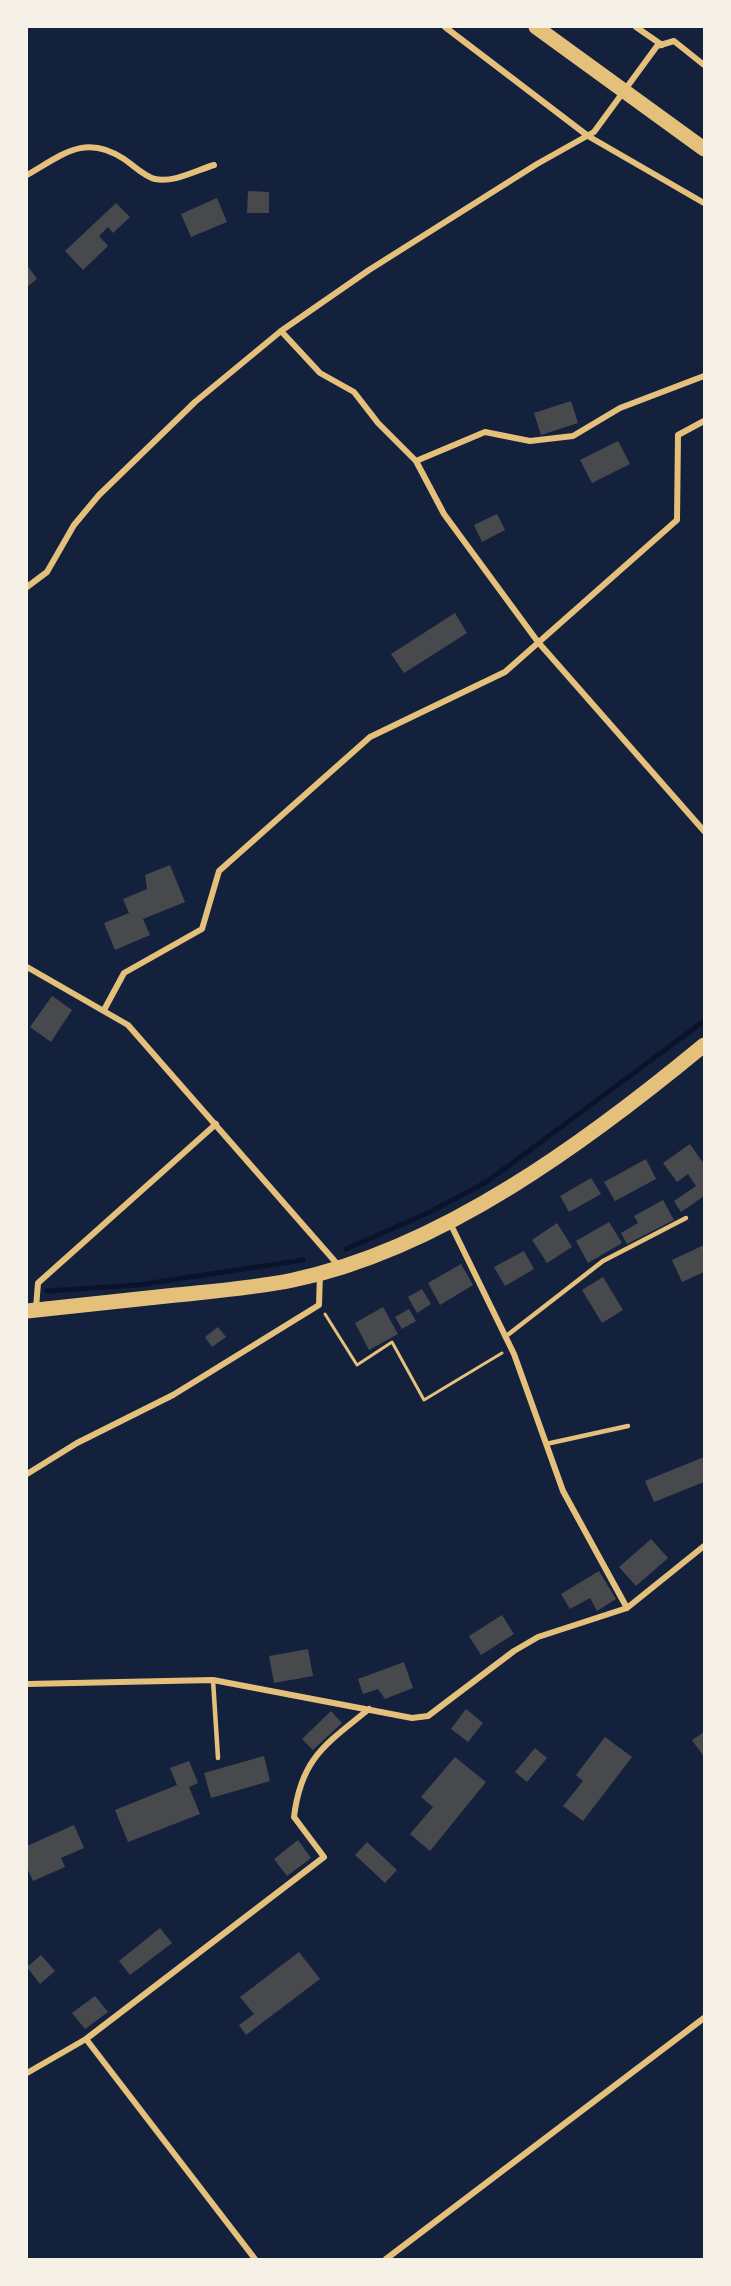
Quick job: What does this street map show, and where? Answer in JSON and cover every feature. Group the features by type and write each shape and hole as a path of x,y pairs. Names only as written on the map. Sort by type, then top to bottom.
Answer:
{"main road":[{"path":"536,27 704,149"},
{"path":"31,1310 244,1288 320,1272 395,1247 450,1222 515,1183 593,1131 704,1045"}],"street":[{"path":"445,27 591,134 704,203"},
{"path":"636,27 659,46"},
{"path":"27,587 47,572 74,525 99,495 195,402 281,331 438,226 591,134 659,46 674,41 704,65"},
{"path":"27,175 70,151 88,146 110,149 154,179 171,178 214,165"},
{"path":"281,331 320,372 354,392 378,423 416,461 444,514 538,642 704,831"},
{"path":"416,461 485,432 530,441 573,436 620,408 704,376"},
{"path":"104,1010 124,974 202,929 219,872 370,737 505,672 677,520 678,435 704,421"},
{"path":"27,966 128,1024 339,1266"},
{"path":"31,1310 38,1283 216,1124"},
{"path":"450,1222 511,1348 563,1491 627,1608"},
{"path":"27,1474 77,1443 173,1395 319,1305 320,1272"},
{"path":"27,1684 213,1680 412,1718 428,1716 514,1651 538,1637 627,1608 704,1546"},
{"path":"27,2073 86,2039 324,1857 294,1816 296,1796 314,1755 369,1709"},
{"path":"386,2259 704,2018"},
{"path":"86,2039 255,2259"}],"lane":[{"path":"505,1336 603,1260 686,1218"},
{"path":"546,1444 628,1426"},
{"path":"213,1680 218,1758"}],"path":[{"path":"319,1305 357,1365 392,1342 424,1400 511,1348"}],"building":[{"path":"248,191 269,192 269,213 247,213"},
{"path":"217,198 227,222 191,237 181,214"},
{"path":"116,203 130,217 113,233 108,227 99,236 108,246 83,270 65,251"},
{"path":"27,265 37,279 27,287"},
{"path":"571,401 578,423 541,435 534,413"},
{"path":"618,441 630,464 592,483 580,460"},
{"path":"497,514 505,530 482,542 474,525"},
{"path":"455,613 467,633 404,673 391,654"},
{"path":"170,865 185,902 143,919 150,935 115,950 104,923 129,913 123,899 147,889 145,875"},
{"path":"52,996 72,1010 51,1042 30,1027"},
{"path":"690,1144 704,1164 704,1196 681,1212 674,1201 696,1186 688,1174 677,1182 663,1163"},
{"path":"646,1159 656,1179 615,1201 604,1182"},
{"path":"591,1178 601,1194 569,1212 560,1196"},
{"path":"663,1200 674,1220 627,1244 621,1233 638,1223 634,1216"},
{"path":"609,1222 622,1243 588,1263 576,1241"},
{"path":"557,1223 572,1247 547,1263 532,1240"},
{"path":"704,1245 704,1272 682,1282 672,1260"},
{"path":"524,1251 534,1269 505,1286 494,1267"},
{"path":"461,1264 473,1285 440,1305 428,1283"},
{"path":"603,1277 623,1310 602,1323 582,1290"},
{"path":"422,1289 431,1304 417,1313 408,1297"},
{"path":"383,1307 398,1334 369,1350 355,1323"},
{"path":"409,1309 416,1321 402,1329 395,1317"},
{"path":"218,1327 226,1337 212,1347 205,1337"},
{"path":"704,1457 704,1482 654,1502 645,1481"},
{"path":"651,1539 668,1558 636,1586 619,1567"},
{"path":"599,1571 616,1599 597,1611 590,1598 570,1609 561,1594"},
{"path":"502,1615 514,1634 481,1655 469,1636"},
{"path":"308,1649 313,1676 274,1683 269,1656"},
{"path":"404,1662 413,1688 385,1699 378,1689 363,1694 358,1679"},
{"path":"466,1709 483,1723 468,1742 451,1729"},
{"path":"331,1711 342,1723 313,1750 302,1739"},
{"path":"704,1732 704,1757 692,1740"},
{"path":"605,1737 632,1757 583,1821 563,1806 583,1781 576,1775"},
{"path":"535,1748 547,1758 527,1782 515,1772"},
{"path":"264,1756 270,1781 211,1798 204,1773"},
{"path":"455,1757 486,1782 430,1851 410,1834 433,1807 421,1797"},
{"path":"189,1761 198,1783 189,1787 200,1814 128,1842 115,1810 177,1785 170,1768"},
{"path":"74,1825 84,1848 61,1858 65,1867 33,1881 27,1868 27,1846"},
{"path":"298,1840 311,1858 287,1876 274,1859"},
{"path":"367,1842 397,1870 385,1883 355,1855"},
{"path":"160,1928 172,1943 130,1975 119,1961"},
{"path":"299,1952 320,1979 246,2035 239,2025 254,2014 240,1997"},
{"path":"41,1955 55,1971 40,1984 27,1967"},
{"path":"95,1996 108,2012 85,2029 72,2013"}],"waterway":[{"path":"346,1249 432,1211 488,1181 704,1021"},
{"path":"47,1291 138,1285 303,1260"}]}
